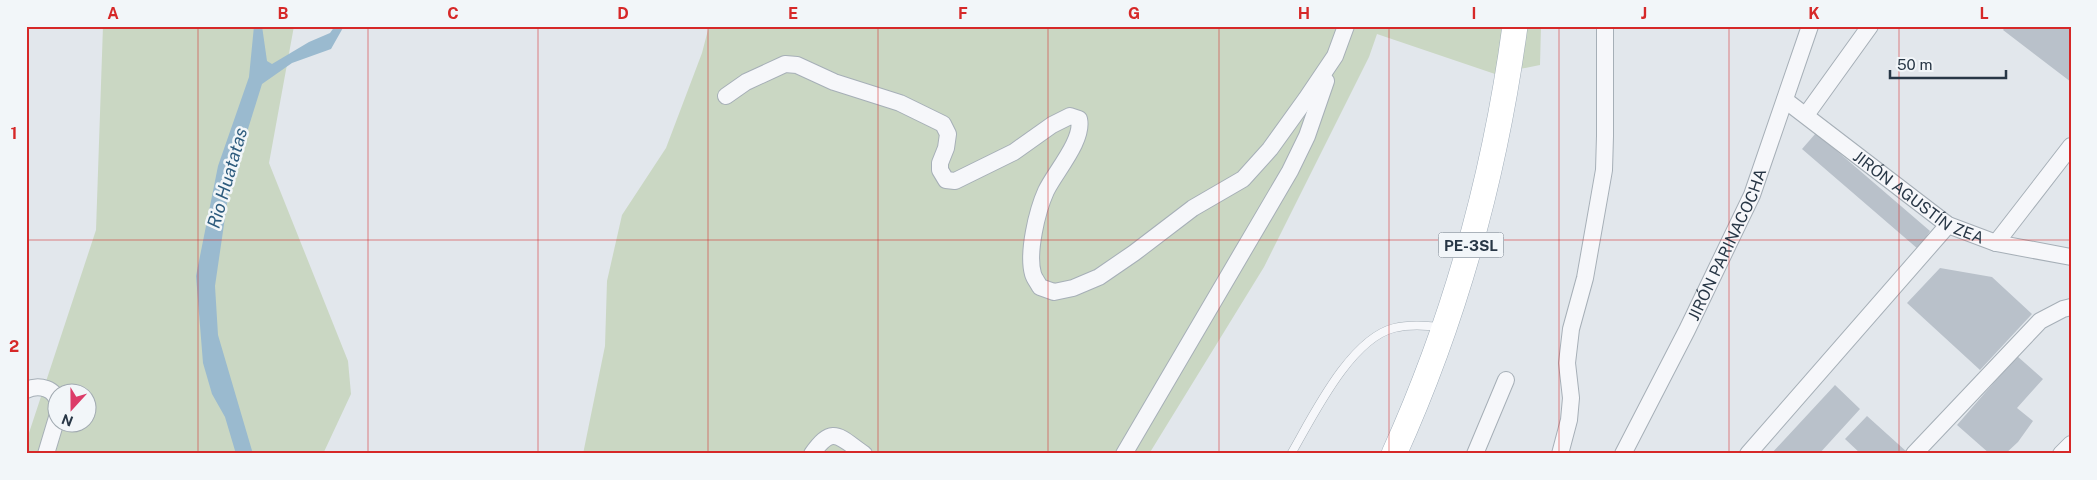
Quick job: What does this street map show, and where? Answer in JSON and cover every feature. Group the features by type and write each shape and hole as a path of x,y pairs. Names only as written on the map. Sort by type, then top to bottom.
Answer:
{"main road":[{"name":"PE-3SL","path":"1394,454 1419,399 1460,286 1480,211 1502,110 1515,26"}],"street":[{"path":"1124,454 1290,171 1307,136 1346,26"},
{"path":"1560,454 1569,420 1571,398 1567,363 1571,329 1585,278 1604,170 1605,26"},
{"name":"JIRÓN PARINACOCHA","path":"1623,454 1688,330 1752,195 1810,26"},
{"path":"1806,115 1870,26"},
{"path":"726,96 746,82 785,64 798,65 834,82 900,103 943,124 948,134 946,148 940,163 940,170 946,180 955,182 1014,152 1052,125 1070,116 1079,119 1080,125 1074,143 1045,191 1036,220 1031,253 1033,274 1040,287 1054,292 1073,288 1099,276 1134,253 1193,208 1243,179 1270,149 1333,60"},
{"name":"JIRÓN AGUSTÍN ZEA","path":"1785,100 1948,225 1996,243 2071,256"},
{"path":"1996,243 2071,146"},
{"path":"1748,454 1948,225"},
{"path":"1914,454 2040,321 2071,307"},
{"path":"1475,454 1506,380"},
{"path":"26,390 35,386 48,389"},
{"path":"46,454 53,432"},
{"path":"812,454 822,439 830,435 836,436 864,454"},
{"path":"2061,454 2071,444"}],"lane":[{"path":"1291,454 1332,382 1370,338 1393,328 1420,324 1444,327"}],"green space":[{"path":"103,26 294,26 269,163 348,361 351,394 323,454 26,454 26,442 96,230"},
{"path":"709,26 1541,26 1540,65 1495,74 1377,34 1369,57 1264,267 1149,454 583,454 605,346 607,281 622,215 666,148 702,53"}],"water":[{"name":"Rio Huatatas","path":"254,26 262,26 267,61 272,64 309,42 330,33 335,26 344,26 331,49 292,63 262,84 229,190 215,286 218,335 253,454 236,454 225,417 212,394 203,363 196,276 218,166 249,77"}],"building":[{"path":"2006,26 2071,26 2071,82 2003,30"},
{"path":"1816,133 1930,231 1918,249 1802,149"},
{"path":"1940,268 1992,277 2032,314 1980,370 1907,303"},
{"path":"2017,356 2043,379 2017,408 2033,421 2018,442 2005,454 1990,454 1957,425"},
{"path":"1835,385 1860,409 1819,454 1771,454"},
{"path":"1867,416 1907,452 1906,454 1861,454 1845,439"}]}
